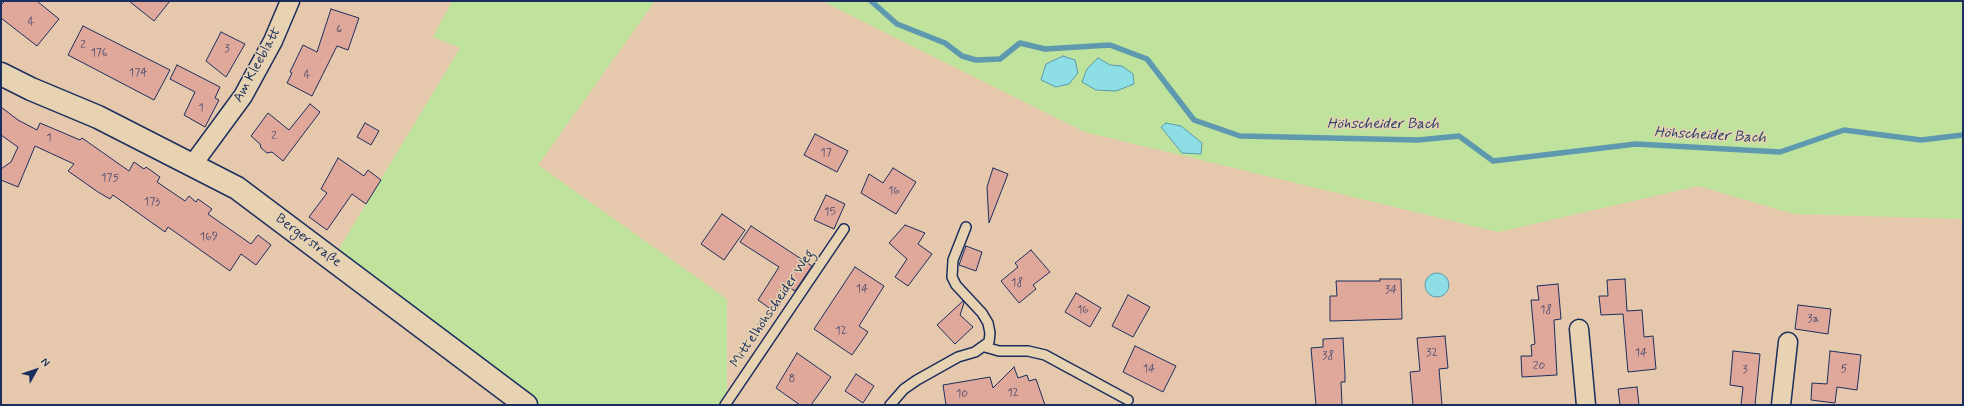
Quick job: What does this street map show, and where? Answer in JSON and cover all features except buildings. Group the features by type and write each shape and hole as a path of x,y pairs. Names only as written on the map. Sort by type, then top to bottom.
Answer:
{"street":[{"name":"Am Kleeblatt","path":"193,164 243,96 273,41 290,1"},
{"name":"Bergerstraße","path":"1,74 31,89 72,106 224,180 252,198 526,405"},
{"path":"1580,329 1586,405"},
{"path":"1781,405 1788,342"}],"lane":[{"path":"890,405 904,389 917,380 958,358 985,346 989,342 990,333 988,323 982,313 956,285 952,277 953,260 966,227"},
{"name":"Mittelhöhscheider Weg","path":"725,405 844,229"},
{"path":"985,346 999,351 1028,351 1045,355 1128,400"}],"green space":[{"path":"452,1 655,1 538,165 727,299 727,393 718,405 540,405 337,252 460,48 433,37"},
{"path":"822,1 1963,1 1963,219 1794,214 1698,186 1498,232 1085,132"}],"water":[{"path":"1063,56 1075,60 1078,73 1069,84 1056,87 1041,80 1046,64"},
{"path":"1098,58 1110,65 1122,66 1133,74 1134,84 1116,91 1096,90 1082,82 1087,69"},
{"path":"1166,123 1181,126 1202,143 1201,154 1182,153 1161,127"},
{"path":"1437,273 1446,276 1449,285 1446,294 1437,297 1428,294 1425,285 1428,276"}],"waterway":[{"name":"Höhscheider Bach","path":"871,1 897,24 945,43 962,56 976,60 1000,59 1020,43 1045,49 1110,45 1147,59 1194,120 1240,136 1418,140 1459,136 1493,161 1636,144 1780,152 1844,130 1921,140 1963,135"}]}
